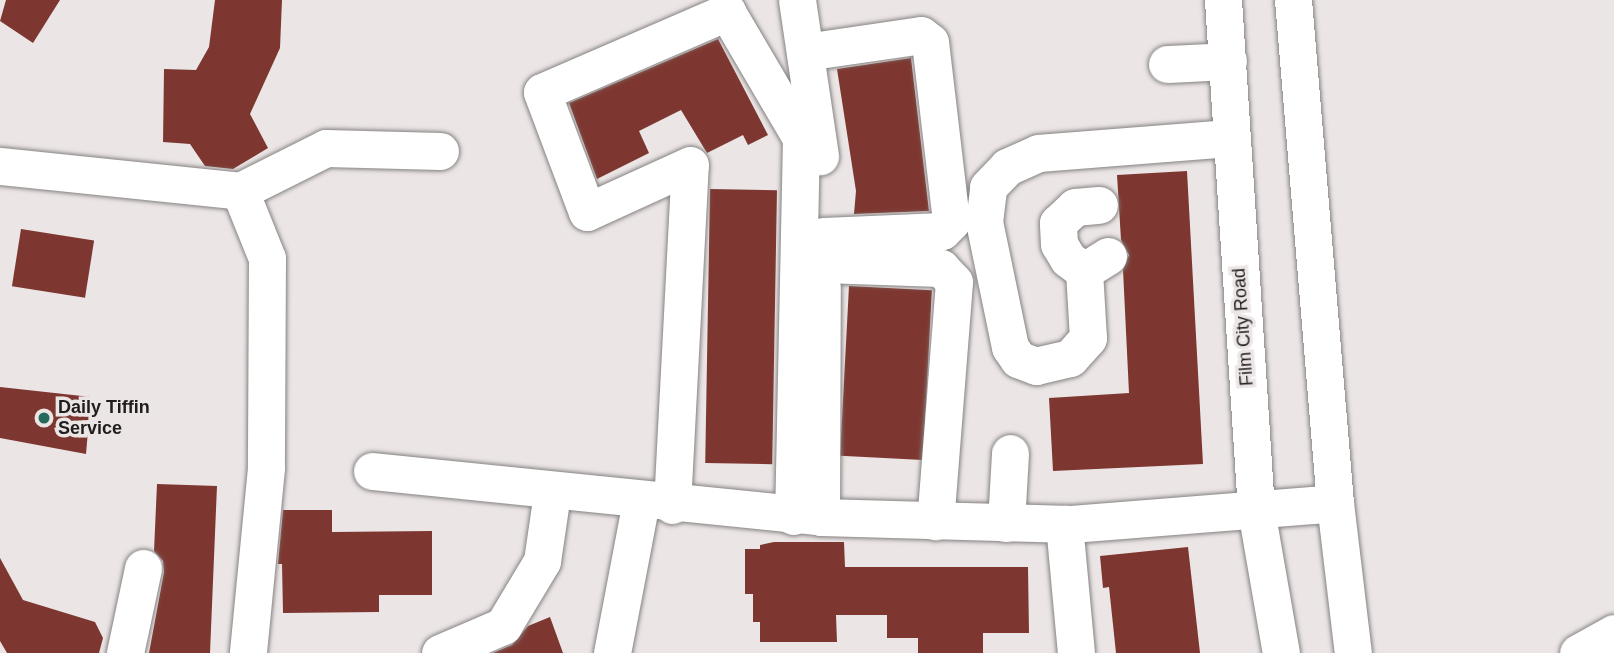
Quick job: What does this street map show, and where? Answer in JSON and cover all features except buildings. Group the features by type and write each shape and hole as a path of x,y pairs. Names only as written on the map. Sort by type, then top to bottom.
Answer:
{"street":[{"path":"797,0 820,152 823,250 807,517"},
{"name":"Film City Road","path":"1223,0 1228,61 1229,138 1256,510 1281,653"},
{"path":"1293,0 1335,502 1353,653"},
{"path":"612,653 657,503 690,165 587,212 542,92 727,12 801,138 807,517"},
{"path":"805,52 921,35 930,42 951,222 942,232 823,250"},
{"path":"1167,64 1228,61"},
{"path":"1099,205 1075,207 1058,223 1059,244 1068,259 1096,263 1088,338 1070,358 1036,366 1018,359 1010,347 984,222 988,187 1007,167 1038,153 1229,138"},
{"path":"0,166 240,191 326,148 440,151"},
{"path":"240,191 267,258 266,468 248,653"},
{"path":"823,250 941,268 954,282 935,521"},
{"path":"1013,523 1015,453"},
{"path":"372,471 807,517 1064,524 1335,502"},
{"path":"440,653 503,626 542,561 552,492"},
{"path":"1064,524 1076,653"},
{"path":"125,653 144,568"},
{"path":"1578,653 1614,633"}],"place":[{"name":"Daily Tiffin Service","path":"44,418"}]}
